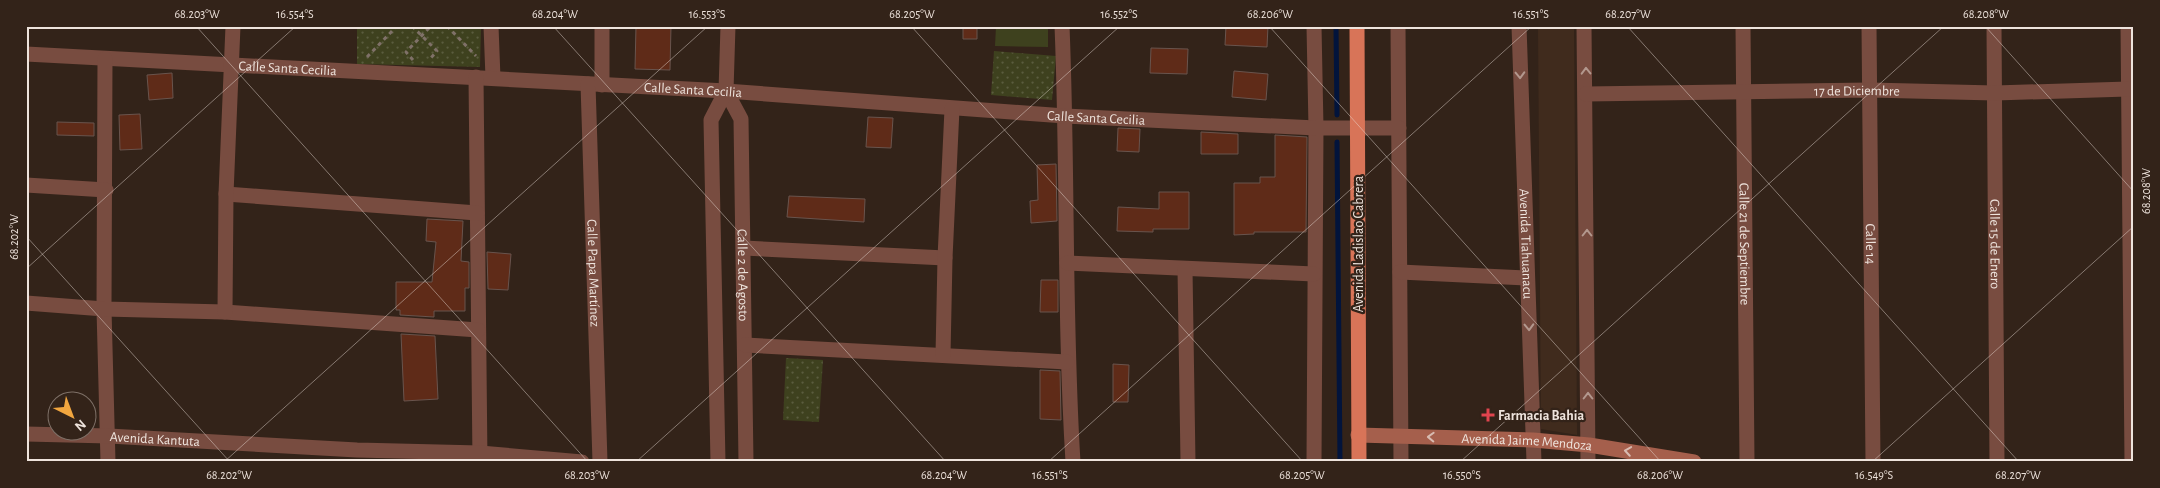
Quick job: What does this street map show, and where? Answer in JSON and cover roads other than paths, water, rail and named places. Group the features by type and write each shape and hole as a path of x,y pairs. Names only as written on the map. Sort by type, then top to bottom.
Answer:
{"highway":[{"name":"Avenida Ladislao Cabrera","path":"1357,26 1359,462"}],"main road":[{"name":"Avenida Jaime Mendoza","path":"1358,435 1534,440 1589,445 1694,462"}],"street":[{"path":"225,312 226,194 233,26"},
{"path":"491,26 493,78"},
{"name":"Calle Papa Martínez","path":"600,462 595,84 602,26"},
{"name":"Calle 2 de Agosto","path":"718,462 712,120 726,91 728,26"},
{"path":"1062,26 1066,116 1067,362 1073,462"},
{"path":"1314,26 1316,128 1314,462"},
{"path":"1398,26 1400,462"},
{"name":"Avenida Tiahuanacu","path":"1518,26 1534,462"},
{"path":"1584,26 1588,462"},
{"name":"Calle 21 de Septiembre","path":"1743,26 1747,462"},
{"name":"Calle 14","path":"1869,26 1873,462"},
{"name":"Calle 15 de Enero","path":"1994,26 1997,462"},
{"path":"2128,26 2131,54 2128,90 2132,303 2132,462"},
{"name":"Calle Santa Cecilia","path":"26,54 726,91 1066,116 1316,128 1399,128"},
{"path":"105,59 106,190 104,309 109,436 108,462"},
{"path":"476,78 480,458"},
{"name":"17 de Diciembre","path":"1586,94 1870,90 1995,93 2128,90"},
{"name":"Calle 2 de Agosto","path":"726,91 741,119 746,462"},
{"path":"943,355 945,258 952,109"},
{"path":"26,185 106,190"},
{"path":"226,194 477,213"},
{"path":"744,248 945,258"},
{"path":"1067,263 1184,270 1314,274"},
{"path":"1184,270 1188,462"},
{"path":"1400,272 1527,278"},
{"path":"26,304 104,309 225,312 478,330"},
{"path":"745,344 1067,362"},
{"name":"Avenida Kantuta","path":"26,434 109,436 357,456 582,462"}],"waterway":[{"path":"1336,26 1337,115"},
{"path":"1337,142 1340,462"}],"place":[{"name":"Farmacia Bahia","path":"1488,415"}]}
